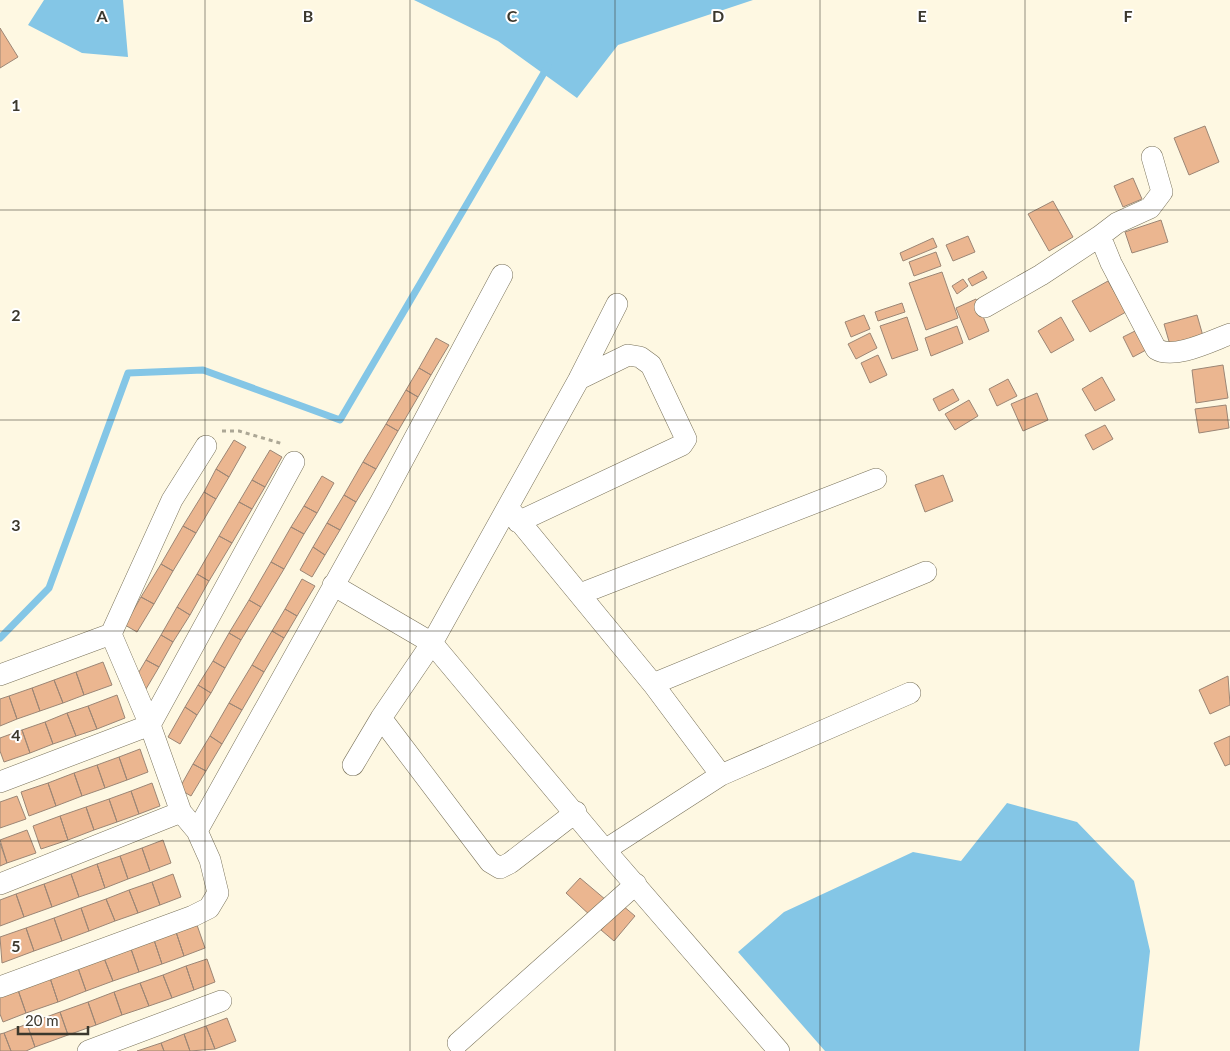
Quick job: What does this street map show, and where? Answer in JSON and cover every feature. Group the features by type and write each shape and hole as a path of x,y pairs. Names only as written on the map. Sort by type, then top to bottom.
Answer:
{"street":[{"path":"985,307 1041,275 1118,223 1150,208 1162,192 1152,157"},
{"path":"1100,236 1111,263 1156,349 1167,354 1189,349 1230,334"},
{"path":"197,831 414,442 502,275"},
{"path":"353,765 512,514 617,304"},
{"path":"512,514 682,445 686,440 651,365 640,357 628,355 579,379"},
{"path":"0,675 110,634 172,500 206,446"},
{"path":"0,782 150,725 294,462"},
{"path":"580,594 876,479"},
{"path":"512,514 653,684 721,775"},
{"path":"653,684 926,572"},
{"path":"333,585 432,643 576,812 605,850 779,1051"},
{"path":"0,987 193,916 210,908 218,893 210,860 197,831 181,812 150,725 110,634"},
{"path":"605,850 721,775 910,693"},
{"path":"381,718 490,862 500,868 510,863 576,812"},
{"path":"0,884 181,812"},
{"path":"458,1043 636,884"},
{"path":"88,1051 221,1001"}],"path":[{"path":"206,446 214,435 221,431 239,431 282,442 294,462"}],"water":[{"path":"44,0 123,0 128,57 82,53 28,25"},
{"path":"414,0 753,0 618,45 577,98 498,41"},
{"path":"1007,803 1077,822 1134,881 1150,951 1139,1051 825,1051 738,952 784,912 913,852 961,861"}],"building":[{"path":"0,28 18,57 0,68"},
{"path":"1205,126 1219,162 1189,175 1174,138"},
{"path":"1133,178 1142,199 1123,207 1114,186"},
{"path":"1053,201 1073,237 1049,251 1028,214"},
{"path":"1161,220 1168,242 1132,253 1125,232"},
{"path":"968,236 975,252 953,261 946,245"},
{"path":"933,238 937,247 903,261 900,253"},
{"path":"936,252 941,266 914,276 909,262"},
{"path":"983,271 987,278 972,286 968,279"},
{"path":"942,272 958,318 926,330 909,283"},
{"path":"963,279 968,286 957,294 952,286"},
{"path":"1108,281 1126,312 1090,332 1072,301"},
{"path":"976,299 989,331 969,340 956,308"},
{"path":"902,303 905,312 878,321 875,312"},
{"path":"864,315 870,329 851,337 845,322"},
{"path":"1197,315 1203,336 1170,345 1164,324"},
{"path":"907,317 918,350 892,359 880,326"},
{"path":"1061,317 1074,340 1051,353 1038,331"},
{"path":"957,326 963,343 931,356 925,338"},
{"path":"1135,331 1146,350 1133,357 1123,337"},
{"path":"870,333 877,348 856,359 848,344"},
{"path":"436,338 449,345 431,375 419,368"},
{"path":"878,355 887,375 870,383 861,363"},
{"path":"1223,365 1228,398 1196,403 1192,370"},
{"path":"419,368 431,375 418,397 406,390"},
{"path":"1102,377 1115,400 1095,411 1082,389"},
{"path":"1008,379 1017,396 997,406 989,389"},
{"path":"953,389 959,400 939,411 933,399"},
{"path":"406,390 418,397 398,431 386,424"},
{"path":"1037,393 1048,420 1023,431 1011,404"},
{"path":"969,400 978,416 955,430 945,414"},
{"path":"1226,405 1229,428 1199,433 1195,409"},
{"path":"386,424 398,431 376,469 363,462"},
{"path":"1105,425 1113,439 1093,450 1085,435"},
{"path":"234,440 246,447 229,477 216,469"},
{"path":"270,450 282,457 265,487 252,480"},
{"path":"363,462 376,469 356,502 344,495"},
{"path":"216,469 229,477 216,499 204,492"},
{"path":"943,475 953,501 925,512 915,485"},
{"path":"322,476 334,483 317,513 304,506"},
{"path":"252,480 265,487 252,509 239,502"},
{"path":"204,492 216,499 196,533 183,526"},
{"path":"344,495 356,502 340,530 327,523"},
{"path":"239,502 252,509 232,543 219,536"},
{"path":"304,506 317,513 304,534 291,527"},
{"path":"327,523 340,530 325,555 313,547"},
{"path":"183,526 196,533 173,571 161,564"},
{"path":"291,527 304,534 284,569 271,562"},
{"path":"219,536 232,543 209,581 197,574"},
{"path":"313,547 325,555 312,577 300,570"},
{"path":"271,562 284,569 261,607 249,600"},
{"path":"161,564 173,571 154,604 141,597"},
{"path":"197,574 209,581 190,615 177,607"},
{"path":"302,579 315,586 297,616 285,609"},
{"path":"141,597 154,604 137,632 125,625"},
{"path":"249,600 261,607 241,640 229,633"},
{"path":"177,607 190,615 173,642 161,635"},
{"path":"285,609 297,616 284,638 272,631"},
{"path":"272,631 284,638 264,672 252,665"},
{"path":"229,633 241,640 225,668 213,661"},
{"path":"161,635 173,642 159,667 146,660"},
{"path":"146,660 159,667 146,689 133,682"},
{"path":"213,661 225,668 211,693 198,685"},
{"path":"103,662 112,685 84,695 76,672"},
{"path":"252,665 264,672 242,710 229,703"},
{"path":"76,672 84,695 63,703 54,680"},
{"path":"1228,676 1230,705 1210,714 1199,690"},
{"path":"54,680 63,703 40,711 32,688"},
{"path":"198,685 211,693 197,715 185,707"},
{"path":"32,688 40,711 17,719 9,696"},
{"path":"117,695 125,718 97,729 88,706"},
{"path":"9,696 17,719 0,726 0,699"},
{"path":"229,703 242,710 222,744 210,736"},
{"path":"88,706 97,729 76,736 67,713"},
{"path":"185,707 197,715 180,744 168,737"},
{"path":"67,713 76,736 53,744 45,722"},
{"path":"45,722 53,744 30,753 22,730"},
{"path":"22,730 30,753 4,762 0,751 0,738"},
{"path":"210,736 222,744 206,771 193,764"},
{"path":"1230,736 1230,764 1225,766 1214,743"},
{"path":"140,749 148,772 127,780 119,757"},
{"path":"119,757 127,780 105,788 97,765"},
{"path":"193,764 206,771 191,796 179,789"},
{"path":"97,765 105,788 82,796 74,773"},
{"path":"74,773 82,796 56,806 48,783"},
{"path":"48,783 56,806 29,816 21,792"},
{"path":"152,783 160,806 139,814 131,791"},
{"path":"131,791 139,814 117,822 109,799"},
{"path":"17,796 26,819 0,828 0,802"},
{"path":"109,799 117,822 94,830 86,807"},
{"path":"86,807 94,830 68,840 60,816"},
{"path":"60,816 68,840 41,849 33,826"},
{"path":"27,830 36,853 7,863 0,840"},
{"path":"163,840 171,863 150,871 142,848"},
{"path":"0,843 7,863 0,866"},
{"path":"142,848 150,871 128,879 120,856"},
{"path":"120,856 128,879 105,888 97,864"},
{"path":"97,864 105,888 79,897 71,874"},
{"path":"71,874 79,897 52,907 44,884"},
{"path":"173,874 181,897 160,905 152,882"},
{"path":"580,878 606,900 592,917 566,893"},
{"path":"152,882 160,905 138,913 129,890"},
{"path":"44,884 52,907 24,917 16,894"},
{"path":"129,890 138,913 115,921 106,899"},
{"path":"16,894 24,917 0,926 0,900"},
{"path":"106,899 115,921 89,931 81,908"},
{"path":"622,905 635,916 614,941 601,930"},
{"path":"81,908 89,931 62,941 54,918"},
{"path":"54,918 62,941 34,951 26,928"},
{"path":"197,925 205,948 184,956 176,932"},
{"path":"26,928 34,951 2,963 0,937"},
{"path":"176,932 184,956 162,964 154,940"},
{"path":"154,940 162,964 139,972 131,949"},
{"path":"131,949 139,972 113,981 104,958"},
{"path":"104,958 113,981 86,991 78,968"},
{"path":"207,959 215,982 194,990 186,966"},
{"path":"186,966 194,990 172,998 163,975"},
{"path":"78,968 86,991 58,1002 50,978"},
{"path":"163,975 172,998 149,1006 140,983"},
{"path":"50,978 58,1002 26,1013 18,990"},
{"path":"140,983 149,1006 122,1015 114,992"},
{"path":"18,990 26,1013 3,1022 0,1014 0,997"},
{"path":"114,992 122,1015 96,1025 88,1002"},
{"path":"88,1002 96,1025 68,1035 60,1012"},
{"path":"60,1012 68,1035 35,1047 27,1024"},
{"path":"227,1018 236,1041 215,1049 206,1026"},
{"path":"27,1024 35,1047 26,1051 11,1051 4,1033"},
{"path":"206,1026 215,1049 190,1051 184,1034"},
{"path":"4,1033 11,1051 0,1051 0,1034"},
{"path":"184,1034 190,1051 164,1051 161,1043"},
{"path":"161,1043 164,1051 137,1051"}],"waterway":[{"path":"0,638 49,588 128,373 203,370 340,420 548,66"}]}
